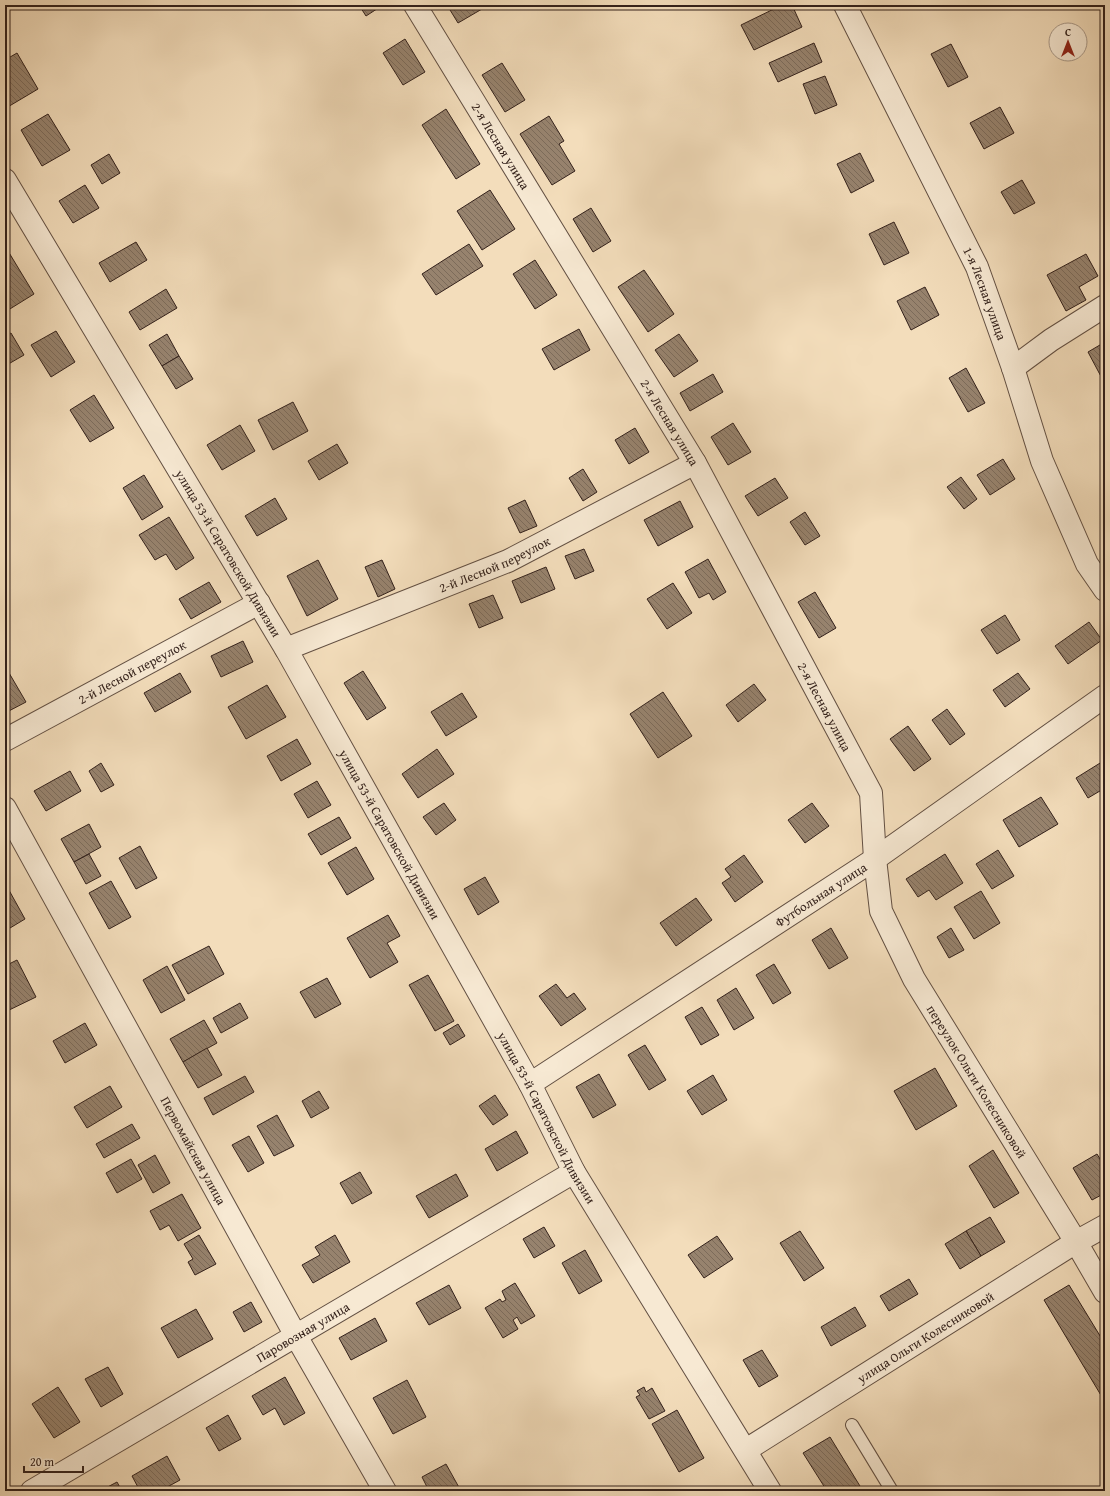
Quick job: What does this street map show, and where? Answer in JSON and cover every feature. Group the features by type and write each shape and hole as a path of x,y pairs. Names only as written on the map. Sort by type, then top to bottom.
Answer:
{"street":[{"name":"2-я Лесная улица","path":"415,5 695,463 871,793 875,859"},
{"name":"1-я Лесная улица","path":"845,5 977,267 1013,368 1042,461 1087,564 1105,590"},
{"name":"улица 53-й Саратовской Дивизии","path":"5,180 286,649 530,1084 574,1172 770,1491"},
{"path":"1013,368 1050,340 1105,306"},
{"name":"2-й Лесной переулок","path":"286,649 508,561 695,463"},
{"name":"2-й Лесной переулок","path":"5,740 259,603"},
{"name":"Футбольная улица","path":"530,1084 875,859 1105,696"},
{"name":"Первомайская улица","path":"5,808 296,1336 385,1491"},
{"name":"переулок Ольги Колесниковой","path":"875,859 881,911 914,978 1076,1242 1105,1292"},
{"name":"Паровозная улица","path":"32,1491 574,1172"},
{"name":"улица Ольги Колесниковой","path":"746,1450 1076,1242 1105,1226"}],"lane":[{"path":"852,1425 892,1491"}],"building":[{"path":"359,5 383,5 366,16"},
{"path":"447,5 480,5 482,9 458,23"},
{"path":"782,5 792,5 802,27 754,50 741,25"},
{"path":"405,39 425,72 403,85 383,53"},
{"path":"814,43 822,62 778,82 769,63"},
{"path":"951,44 968,77 948,87 931,54"},
{"path":"17,53 38,89 6,108 5,60"},
{"path":"502,63 525,100 505,112 482,75"},
{"path":"825,76 837,105 815,114 803,84"},
{"path":"1000,107 1014,133 984,149 970,123"},
{"path":"446,109 480,164 456,179 422,125"},
{"path":"48,114 70,150 42,166 21,130"},
{"path":"549,116 564,141 559,144 575,171 552,185 520,134"},
{"path":"860,153 874,181 851,193 837,164"},
{"path":"109,154 120,173 102,184 91,165"},
{"path":"1022,180 1035,203 1014,214 1001,192"},
{"path":"85,185 99,208 73,223 59,201"},
{"path":"490,190 515,229 482,250 457,211"},
{"path":"591,208 611,241 593,252 573,219"},
{"path":"894,222 909,253 884,265 869,234"},
{"path":"136,242 147,260 110,282 99,263"},
{"path":"469,244 483,266 436,295 422,274"},
{"path":"5,246 34,294 5,312"},
{"path":"1086,254 1098,276 1079,287 1086,300 1066,311 1047,275"},
{"path":"535,260 557,295 535,309 513,274"},
{"path":"644,270 674,314 648,332 618,287"},
{"path":"925,287 939,315 911,330 897,301"},
{"path":"166,289 177,308 140,330 129,312"},
{"path":"579,329 590,350 554,370 542,349"},
{"path":"56,331 75,362 51,377 31,345"},
{"path":"11,333 24,355 5,366 5,336"},
{"path":"167,334 179,356 162,366 149,345"},
{"path":"679,334 698,361 674,377 655,350"},
{"path":"1105,342 1105,384 1088,352"},
{"path":"179,356 193,379 176,389 162,366"},
{"path":"966,368 985,403 968,412 949,378"},
{"path":"713,374 723,392 690,411 680,393"},
{"path":"94,395 114,428 90,442 70,410"},
{"path":"293,402 308,431 273,450 258,420"},
{"path":"733,423 751,452 728,465 711,437"},
{"path":"240,425 255,451 222,470 207,445"},
{"path":"635,428 649,452 629,464 615,440"},
{"path":"337,444 348,463 319,480 308,461"},
{"path":"1003,459 1015,479 990,495 977,475"},
{"path":"583,469 597,492 583,501 569,478"},
{"path":"144,475 163,507 142,520 123,488"},
{"path":"961,477 977,499 964,509 947,487"},
{"path":"775,478 788,498 758,516 745,496"},
{"path":"275,498 287,519 257,536 245,516"},
{"path":"525,500 537,526 520,533 508,508"},
{"path":"680,501 693,527 658,546 644,520"},
{"path":"805,512 820,536 805,545 790,522"},
{"path":"169,517 194,558 176,570 166,554 155,560 139,535"},
{"path":"584,549 594,571 575,579 565,556"},
{"path":"708,559 726,592 713,600 709,593 699,598 685,572"},
{"path":"318,560 338,599 307,616 287,576"},
{"path":"382,560 395,589 378,597 365,567"},
{"path":"546,567 555,589 521,603 512,581"},
{"path":"209,582 221,602 191,619 179,599"},
{"path":"673,583 692,613 667,629 647,599"},
{"path":"815,592 836,628 819,638 798,602"},
{"path":"493,595 503,618 479,628 469,604"},
{"path":"1005,615 1020,640 997,654 981,630"},
{"path":"1089,622 1102,640 1068,664 1055,646"},
{"path":"243,641 253,662 221,677 211,656"},
{"path":"5,666 26,702 5,713"},
{"path":"363,671 386,708 367,720 344,683"},
{"path":"180,673 191,692 155,712 144,693"},
{"path":"1018,673 1030,689 1005,707 993,690"},
{"path":"754,684 766,700 738,722 726,705"},
{"path":"267,685 286,717 246,739 228,707"},
{"path":"663,692 692,736 658,758 630,714"},
{"path":"462,693 477,717 446,736 431,712"},
{"path":"947,709 965,734 950,745 932,720"},
{"path":"908,726 931,759 914,771 890,739"},
{"path":"297,739 311,764 281,781 267,756"},
{"path":"437,749 454,774 418,798 402,774"},
{"path":"1105,760 1105,788 1088,798 1076,778"},
{"path":"101,763 114,785 101,792 89,771"},
{"path":"70,771 81,791 46,811 34,791"},
{"path":"317,781 331,805 308,818 294,794"},
{"path":"1041,797 1058,824 1019,847 1003,820"},
{"path":"444,803 456,820 436,835 423,817"},
{"path":"812,803 829,826 805,843 788,820"},
{"path":"339,817 351,838 321,855 308,834"},
{"path":"89,824 101,847 74,862 61,839"},
{"path":"140,846 157,878 136,889 119,858"},
{"path":"356,847 374,879 347,895 328,863"},
{"path":"998,850 1014,876 992,889 976,864"},
{"path":"89,854 101,876 86,884 74,862"},
{"path":"945,854 963,883 936,900 929,890 918,897 906,879"},
{"path":"744,855 763,882 735,902 722,883 731,877 725,869"},
{"path":"485,877 499,902 478,915 464,889"},
{"path":"111,881 131,917 109,929 89,893"},
{"path":"5,883 25,919 5,931"},
{"path":"981,891 1000,923 974,939 954,907"},
{"path":"696,898 712,920 676,946 660,923"},
{"path":"388,915 400,936 387,943 398,962 370,978 347,938"},
{"path":"831,928 848,958 829,969 812,940"},
{"path":"951,928 964,950 949,958 937,937"},
{"path":"209,946 224,974 188,994 172,965"},
{"path":"17,960 36,997 5,1012 5,966"},
{"path":"774,964 791,993 773,1004 756,975"},
{"path":"167,966 185,1000 161,1013 143,980"},
{"path":"428,975 454,1021 435,1031 409,985"},
{"path":"327,978 341,1004 315,1018 300,992"},
{"path":"556,984 567,998 574,993 586,1009 561,1026 539,996"},
{"path":"736,988 754,1018 734,1030 717,1000"},
{"path":"240,1003 248,1018 221,1033 213,1018"},
{"path":"702,1007 719,1035 701,1045 685,1017"},
{"path":"204,1020 217,1043 183,1062 170,1039"},
{"path":"85,1023 97,1045 65,1063 53,1041"},
{"path":"458,1024 465,1036 450,1045 443,1033"},
{"path":"645,1045 666,1080 649,1090 628,1055"},
{"path":"207,1048 222,1075 198,1088 183,1062"},
{"path":"935,1068 957,1106 916,1130 894,1091"},
{"path":"599,1074 616,1105 593,1118 576,1087"},
{"path":"713,1075 727,1100 702,1115 687,1091"},
{"path":"245,1076 254,1092 213,1115 204,1098"},
{"path":"110,1086 122,1107 87,1128 74,1107"},
{"path":"319,1091 329,1108 311,1118 302,1101"},
{"path":"495,1095 508,1115 493,1125 479,1106"},
{"path":"277,1115 294,1146 274,1156 257,1126"},
{"path":"132,1124 140,1138 104,1158 96,1144"},
{"path":"516,1131 528,1153 497,1171 485,1149"},
{"path":"249,1136 264,1163 248,1172 232,1145"},
{"path":"993,1150 1019,1193 994,1208 969,1166"},
{"path":"1097,1154 1105,1167 1105,1193 1092,1200 1073,1168"},
{"path":"155,1155 170,1183 153,1193 138,1165"},
{"path":"131,1159 142,1179 117,1193 106,1173"},
{"path":"360,1172 372,1193 352,1204 340,1183"},
{"path":"456,1174 468,1196 429,1218 416,1196"},
{"path":"182,1194 201,1228 178,1241 169,1225 160,1230 150,1211"},
{"path":"990,1217 1005,1242 981,1256 966,1231"},
{"path":"544,1227 555,1246 534,1258 523,1239"},
{"path":"800,1231 824,1268 804,1281 780,1243"},
{"path":"966,1231 981,1256 960,1269 945,1244"},
{"path":"199,1235 216,1264 195,1275 188,1262 193,1259 184,1244"},
{"path":"335,1235 350,1262 313,1283 302,1265 320,1255 315,1247"},
{"path":"717,1236 733,1259 704,1278 688,1255"},
{"path":"585,1250 602,1281 579,1294 562,1263"},
{"path":"909,1279 918,1294 889,1311 880,1296"},
{"path":"515,1283 535,1316 521,1324 517,1317 513,1320 518,1329 503,1338 485,1308 500,1299 502,1302 506,1300 502,1291"},
{"path":"449,1285 461,1308 429,1325 416,1303"},
{"path":"1069,1285 1105,1344 1105,1402 1044,1300"},
{"path":"251,1302 262,1322 244,1332 233,1312"},
{"path":"855,1307 866,1326 831,1346 821,1327"},
{"path":"196,1309 213,1339 178,1358 161,1328"},
{"path":"375,1318 387,1341 351,1360 339,1338"},
{"path":"762,1350 778,1376 759,1387 743,1360"},
{"path":"108,1367 123,1394 101,1407 85,1379"},
{"path":"285,1377 305,1413 284,1425 275,1408 263,1415 252,1396"},
{"path":"407,1380 426,1417 393,1434 373,1398"},
{"path":"58,1387 80,1422 54,1438 32,1404"},
{"path":"644,1387 646,1392 652,1388 665,1411 649,1419 636,1397 640,1395 637,1391"},
{"path":"677,1410 704,1458 679,1472 652,1424"},
{"path":"228,1415 241,1439 219,1451 206,1428"},
{"path":"830,1437 863,1491 827,1491 803,1453"},
{"path":"167,1456 180,1480 160,1491 140,1491 132,1476"},
{"path":"446,1464 461,1491 429,1491 422,1477"},
{"path":"117,1482 122,1491 100,1491"}]}
